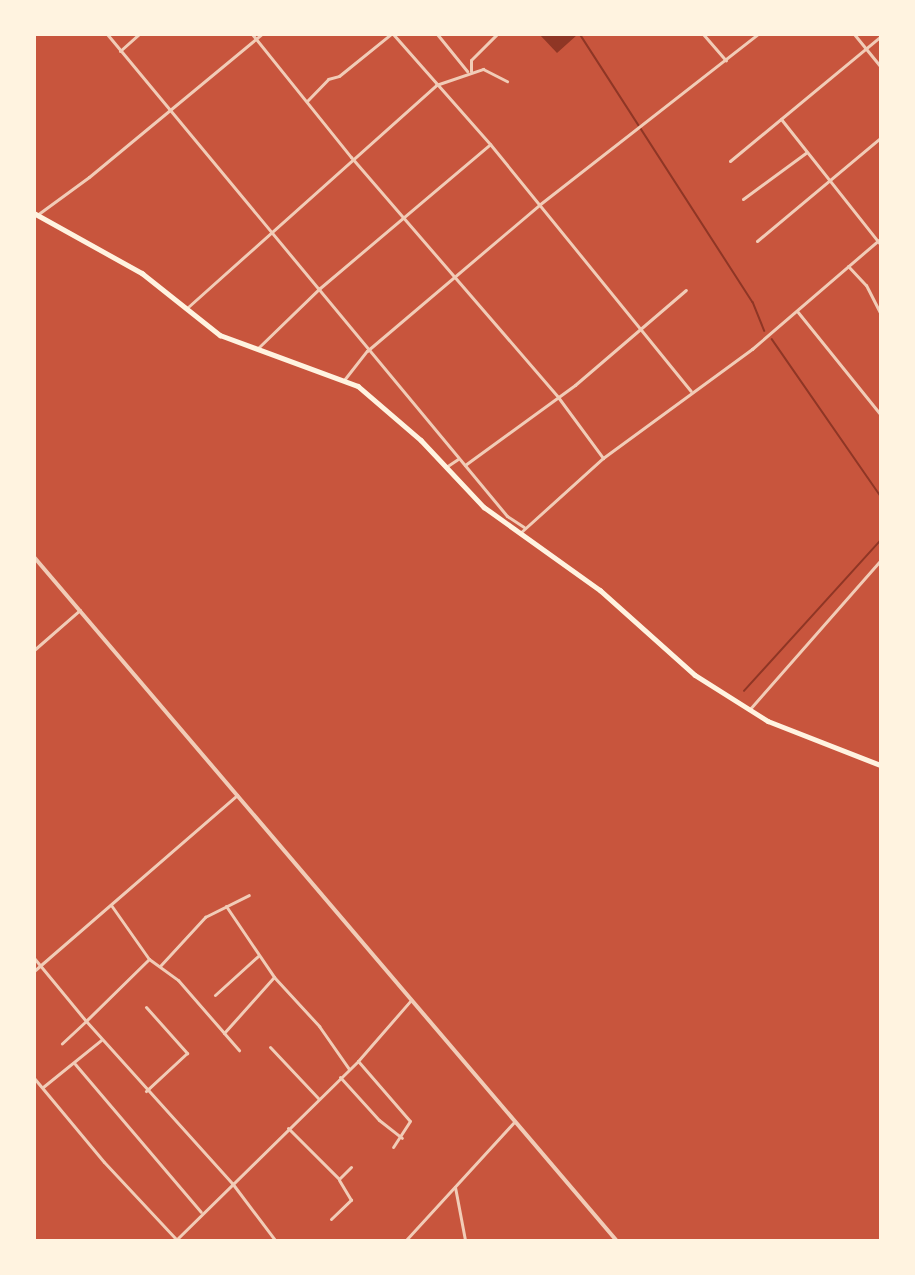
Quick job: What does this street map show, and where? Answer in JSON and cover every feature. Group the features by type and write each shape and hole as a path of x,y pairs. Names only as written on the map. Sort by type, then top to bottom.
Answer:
{"main road":[{"path":"36,214 142,273 188,307 220,335 344,380 370,394 484,507 600,590 673,658 749,710 794,733 880,765"}],"street":[{"path":"107,34 320,288 367,351 458,459 507,516 524,527"},
{"path":"120,51 140,34"},
{"path":"252,34 351,157 406,217 558,397 603,458"},
{"path":"36,214 89,177 262,34"},
{"path":"307,101 328,79 339,75 392,34 490,144 691,391"},
{"path":"437,34 469,71"},
{"path":"469,71 471,60 497,34"},
{"path":"703,34 726,60"},
{"path":"344,380 367,351 538,205 758,34"},
{"path":"854,34 880,66"},
{"path":"730,161 880,37"},
{"path":"188,307 351,157 436,85 469,71 495,72 507,81"},
{"path":"520,534 524,527 603,458 691,391 752,349 880,241 781,119"},
{"path":"757,242 880,138"},
{"path":"256,349 320,288 490,144"},
{"path":"743,199 807,152"},
{"path":"848,266 866,285 880,312"},
{"path":"464,466 558,397 686,290"},
{"path":"796,311 880,414"},
{"path":"446,467 458,459"},
{"path":"34,557 616,1240"},
{"path":"749,710 880,561"},
{"path":"34,650 80,610"},
{"path":"34,971 237,795"},
{"path":"160,966 199,921 249,895"},
{"path":"111,905 149,959 178,980 239,1050"},
{"path":"226,906 258,956 274,977 320,1026 349,1069"},
{"path":"215,995 258,956"},
{"path":"34,958 146,1091 232,1183 275,1240"},
{"path":"62,1043 149,959"},
{"path":"224,1033 274,977"},
{"path":"34,1078 104,1162 176,1240 201,1212 358,1060 412,999"},
{"path":"146,1007 187,1053 146,1091"},
{"path":"43,1087 66,1066 75,1064 102,1039"},
{"path":"270,1047 318,1098"},
{"path":"358,1060 409,1119 402,1138 393,1147"},
{"path":"75,1064 201,1212"},
{"path":"340,1077 379,1120 402,1138"},
{"path":"405,1240 515,1120"},
{"path":"288,1128 339,1179 351,1200 331,1219"},
{"path":"339,1179 351,1167"},
{"path":"455,1187 465,1240"}],"shaded area":[{"path":"540,35 577,35 557,53"}],"waterway":[{"path":"580,34 753,302 765,331"},
{"path":"772,339 880,495"},
{"path":"744,691 880,541"}]}
